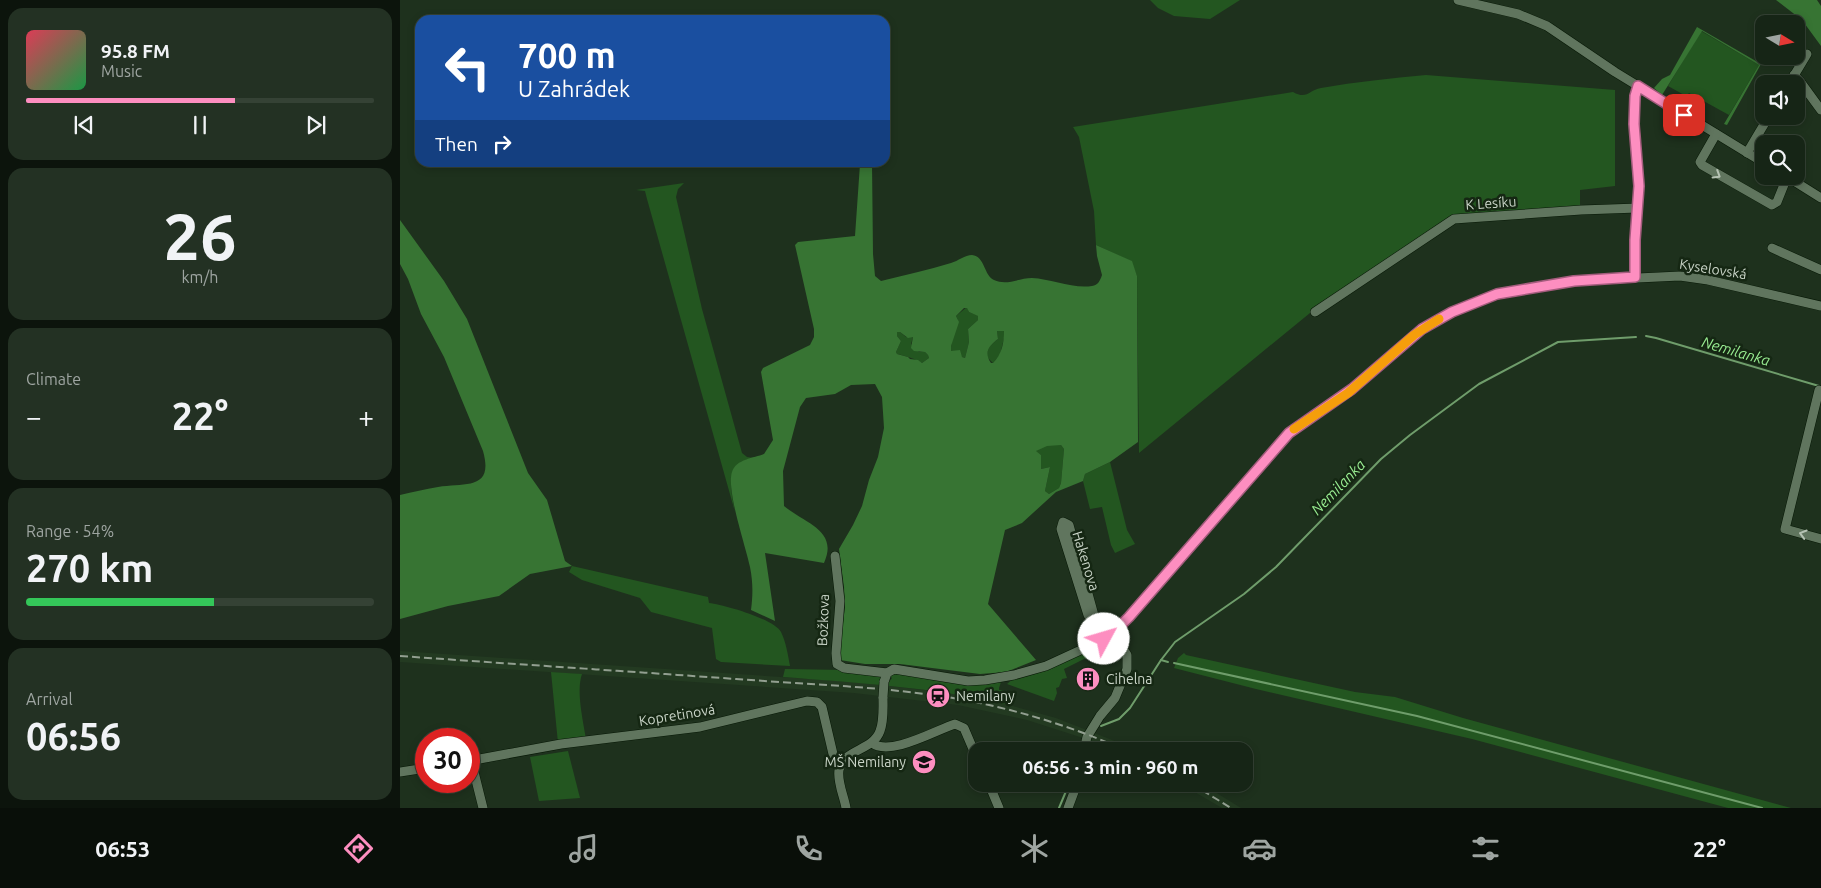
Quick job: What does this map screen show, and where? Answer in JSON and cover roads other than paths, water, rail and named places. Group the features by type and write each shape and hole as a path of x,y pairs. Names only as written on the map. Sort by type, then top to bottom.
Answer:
{"street":[{"path":"1458,0 1518,14 1547,26 1638,86 1755,158"},
{"path":"1794,75 1807,54"},
{"path":"1635,277 1635,240 1639,179 1634,124 1635,96 1638,86"},
{"path":"1805,89 1821,110"},
{"path":"1747,153 1764,125"},
{"path":"1716,134 1700,162 1701,164 1772,206 1776,202 1783,185"},
{"path":"1799,185 1821,198"},
{"name":"K Lesíku","path":"1315,312 1454,219 1638,208"},
{"path":"1772,248 1821,270"},
{"name":"Kyselovská","path":"885,678 890,670 895,669 953,680 991,680 1041,668 1104,639 1113,633 1289,433 1352,389 1422,329 1452,312 1497,294 1574,281 1670,276 1698,278 1821,306"},
{"path":"1818,389 1785,529 1821,539"},
{"name":"Hakenova","path":"1063,522 1069,525 1095,619 1088,616 1061,529 1063,522"},
{"name":"Božkova","path":"835,556 840,602 836,653 838,664 844,668 885,678"},
{"path":"1095,619 1104,639"},
{"path":"1086,742 1087,737 1100,716 1115,698 1127,669 1127,655 1113,633"},
{"path":"846,808 839,775 842,763 851,754 872,742 878,735 882,726 885,678"},
{"name":"Kopretinová","path":"480,758 561,744 700,727 807,701 817,702 822,707 833,754 836,760 842,763"},
{"path":"872,742 878,746 899,745 955,724 964,728 970,742"},
{"path":"400,772 415,770"},
{"path":"992,792 999,808"},
{"path":"1068,808 1074,792"},
{"name":"Kopretinová","path":"479,793 483,808"}],"waterway":[{"name":"Nemilanka","path":"1646,336 1819,386"},
{"name":"Nemilanka","path":"1101,726 1119,719 1130,708 1175,642 1244,594 1276,567 1381,459 1479,384 1558,342 1636,337"},
{"name":"Nemilanka","path":"1161,660 1168,662"},
{"path":"1174,663 1417,716 1762,808"},
{"name":"Nemilanka","path":"1059,808 1066,792"}],"railway":[{"path":"400,656 920,693 980,703 1018,712 1074,729 1107,742"},
{"path":"1205,792 1231,808"}],"place":[{"name":"Cihelna","path":"1088,679"},
{"name":"Nemilany","path":"938,696"},
{"name":"MŠ Nemilany","path":"924,762"}]}
